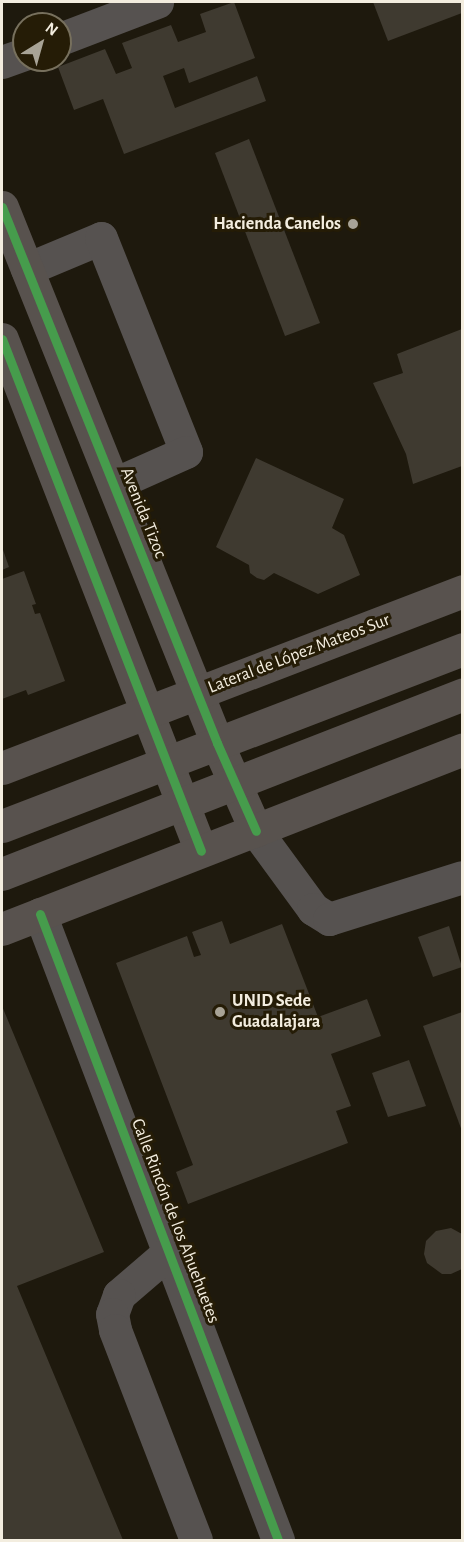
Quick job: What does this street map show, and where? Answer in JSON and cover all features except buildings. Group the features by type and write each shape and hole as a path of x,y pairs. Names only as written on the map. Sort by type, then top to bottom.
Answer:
{"main road":[{"name":"Avenida Tizoc","path":"2,207 217,743 256,831"},
{"path":"2,330 45,311"},
{"path":"2,339 201,851"},
{"name":"Lateral de López Mateos Sur","path":"2,768 462,591"},
{"path":"2,826 462,648"},
{"path":"2,874 462,695"},
{"path":"2,929 462,750"}],"street":[{"path":"72,34 157,2"},
{"path":"27,270 101,238 186,452 114,484"},
{"path":"256,831 313,909 329,919 462,877"},
{"name":"Calle Rincón de los Ahuehuetes","path":"40,914 278,1540"},
{"path":"169,1252 119,1294 112,1314 115,1330 196,1540"}],"cycle path":[{"path":"2,207 217,743 256,831"},
{"path":"2,339 201,851"},
{"path":"40,914 278,1540"}],"place":[{"name":"Hacienda Canelos","path":"353,224"},
{"name":"UNID Sede Guadalajara","path":"220,1012"}]}
